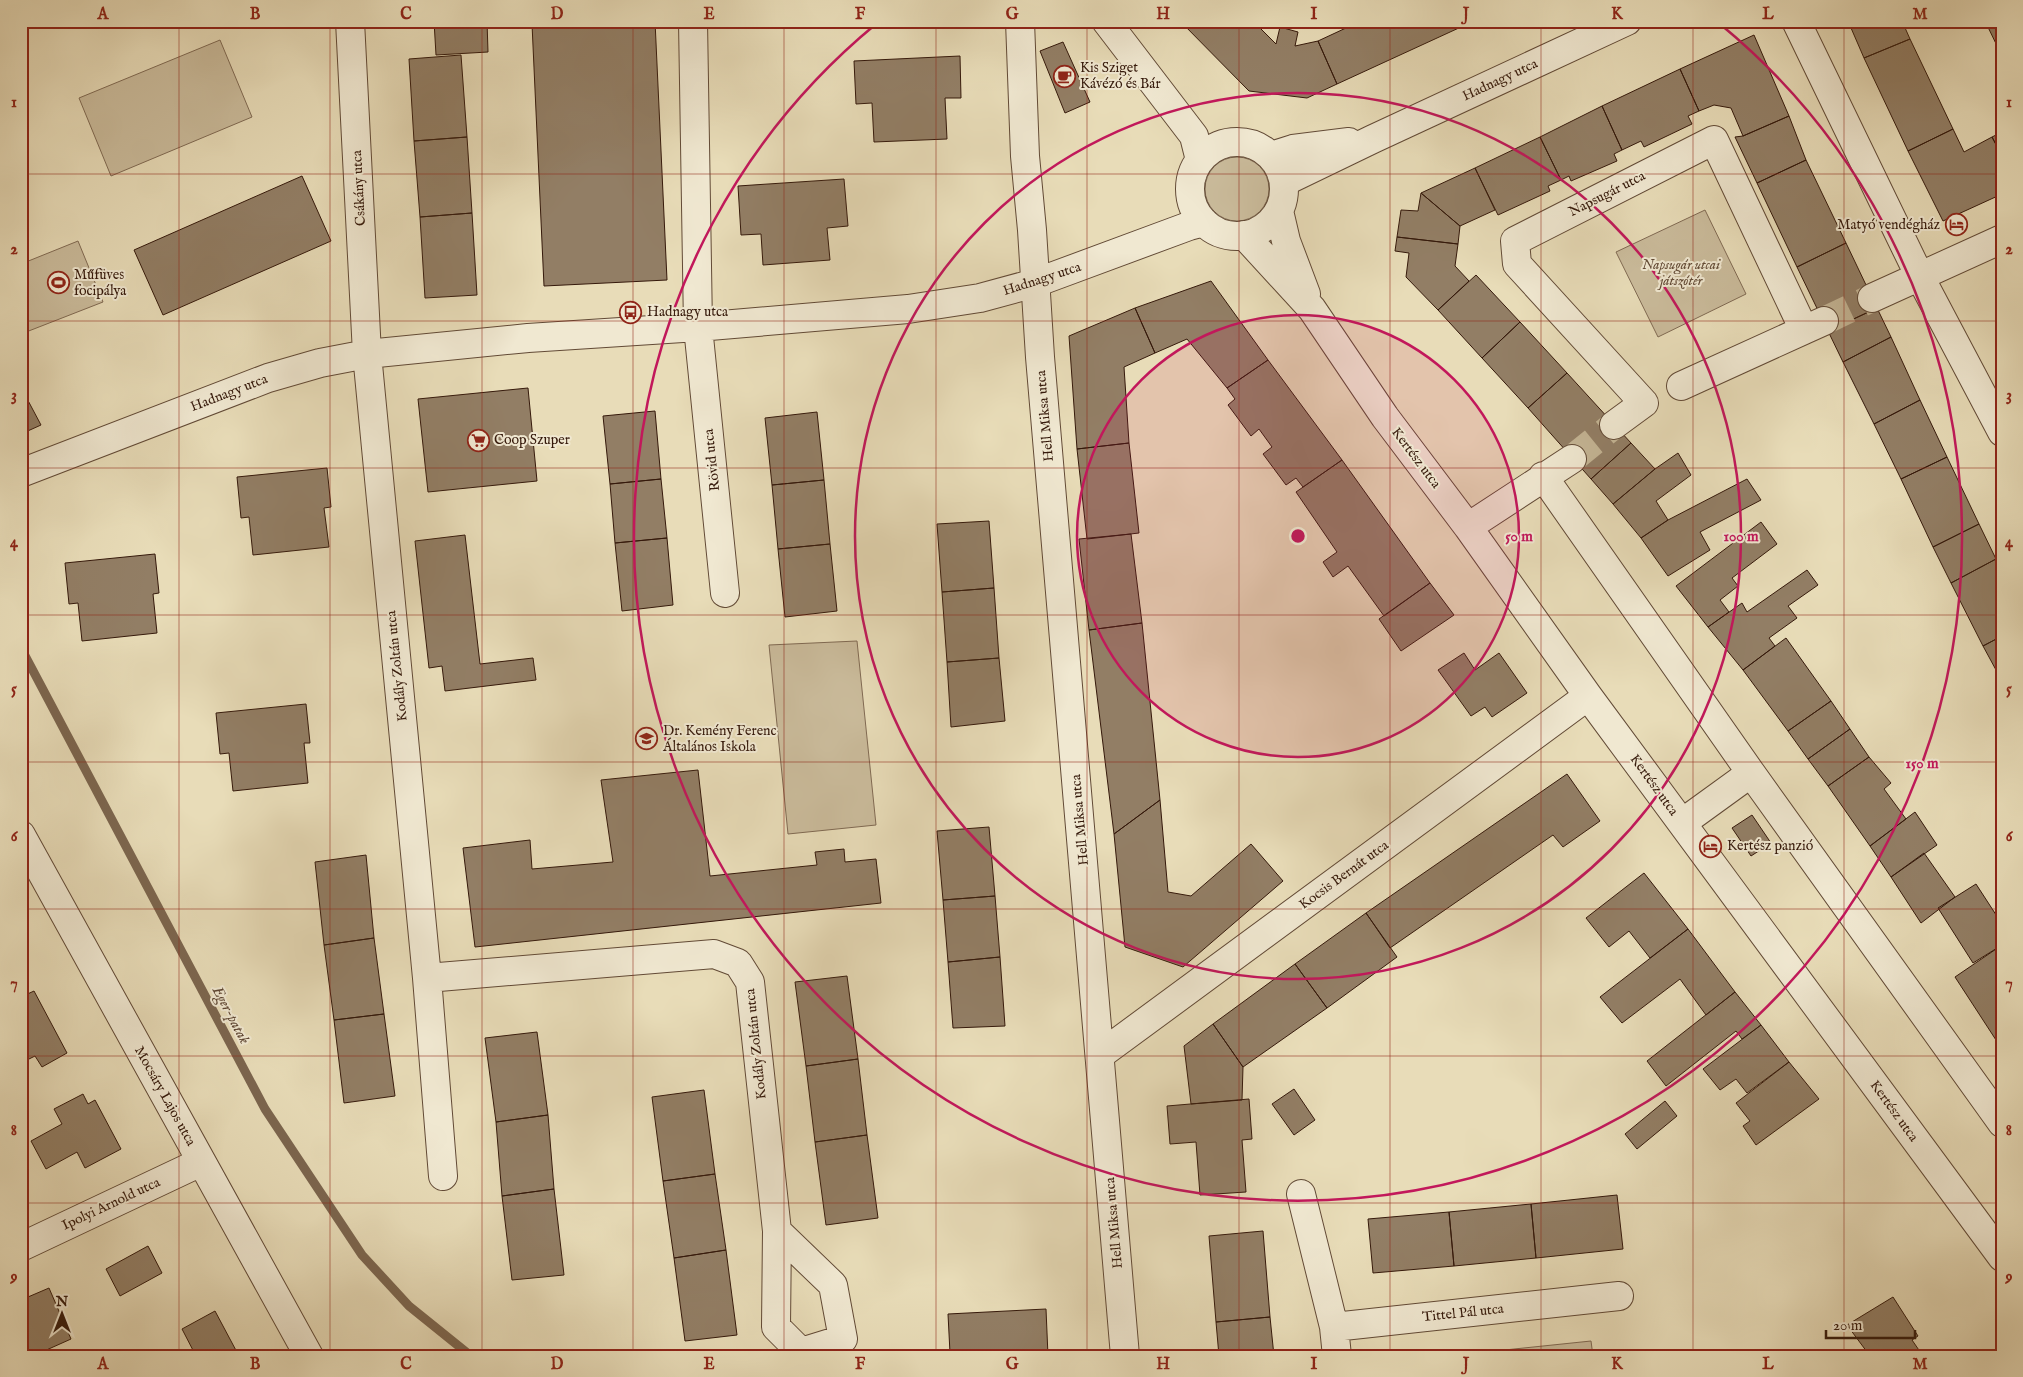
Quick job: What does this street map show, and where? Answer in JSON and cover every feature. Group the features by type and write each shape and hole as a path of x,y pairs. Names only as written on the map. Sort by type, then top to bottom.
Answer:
{"street":[{"name":"Csákány utca","path":"350,21 367,354"},
{"name":"Rövid utca","path":"693,21 698,327 725,593"},
{"name":"Hell Miksa utca","path":"1020,21 1028,194 1125,1356"},
{"path":"1106,21 1194,136 1200,160"},
{"name":"Hadnagy utca","path":"1284,182 1372,139 1627,21"},
{"path":"1796,21 1919,276 2002,432"},
{"path":"1171,105 1229,143"},
{"name":"Hadnagy utca","path":"1271,156 1293,150 1372,139"},
{"name":"Napsugár utca","path":"1614,425 1644,403 1517,264 1515,240 1714,140 1814,325 1681,386"},
{"path":"1229,143 1244,143 1259,147 1271,156 1280,168 1284,182 1284,197 1279,212 1265,228 1244,235 1230,235 1216,231 1204,222 1196,211 1191,197 1191,183 1200,160 1215,148 1229,143"},
{"name":"Hadnagy utca","path":"1125,250 1191,197"},
{"name":"Kertész utca","path":"1279,212 1286,240 1312,309"},
{"name":"Hadnagy utca","path":"21,473 268,378 320,363 367,354 528,338 698,327 908,309 980,298 1035,283 1204,222"},
{"name":"Kertész utca","path":"1244,235 1312,309 1385,417 1468,528 1588,696 2002,1257"},
{"path":"1872,298 2002,239"},
{"name":"Kodály Zoltán utca","path":"367,354 427,978 443,1176"},
{"path":"1468,528 1572,458"},
{"path":"1543,476 1751,772 2002,1123"},
{"name":"Kocsis Bernát utca","path":"1100,1054 1588,696"},
{"path":"1682,823 1751,772"},
{"name":"Mocsáry Lajos utca","path":"21,835 310,1356"},
{"name":"Kodály Zoltán utca","path":"427,978 714,954 738,964 750,982 777,1231"},
{"name":"Ipolyi Arnold utca","path":"21,1247 202,1162"},
{"path":"1301,1194 1334,1327 1337,1356"},
{"name":"Tittel Pál utca","path":"1334,1327 1620,1296"}],"green space":[{"path":"220,40 252,117 111,176 79,98"},
{"path":"1231,157 1243,157 1260,166 1267,177 1269,189 1267,201 1260,212 1243,221 1231,221 1219,216 1210,207 1205,195 1205,183 1210,171 1219,162"},
{"name":"Napsugár utcai játszótér","path":"1705,210 1746,294 1658,337 1616,252"},
{"name":"Műfüves focipálya","path":"78,241 103,302 21,334 21,264"},
{"path":"857,641 876,825 788,834 769,645"},
{"path":"1591,1341 1593,1356 1447,1356"}],"building":[{"path":"434,21 487,21 488,52 436,55"},
{"path":"655,21 667,280 544,286 532,24"},
{"path":"1180,21 1253,21 1276,44 1280,27 1298,32 1295,46 1318,41 1337,84 1307,98 1249,91"},
{"path":"1361,21 1474,21 1337,84 1318,41"},
{"path":"1848,21 1902,21 1910,39 1864,58"},
{"path":"1985,21 2002,21 2002,56"},
{"path":"1754,35 1789,116 1743,136 1731,108 1714,105 1699,111 1680,69"},
{"path":"1910,39 1953,129 1908,151 1864,58"},
{"name":"Kis Sziget Kávézó és Bár","path":"1063,42 1090,102 1065,113 1040,51"},
{"path":"461,55 467,137 414,141 409,59"},
{"path":"960,56 961,98 945,98 947,139 874,142 872,103 856,104 854,61"},
{"path":"1680,69 1699,111 1688,116 1692,124 1644,147 1641,141 1622,150 1602,106"},
{"path":"1602,106 1622,150 1614,154 1617,161 1571,181 1569,176 1561,180 1540,137"},
{"path":"1789,116 1806,160 1757,183 1735,137 1743,136"},
{"path":"1953,129 1964,152 1992,137 2002,156 2002,194 1943,221 1908,151"},
{"path":"2002,132 2002,156 1992,137"},
{"path":"467,137 472,213 420,217 414,141"},
{"path":"1540,137 1561,180 1548,186 1550,191 1498,215 1475,168"},
{"path":"1806,160 1846,243 1797,267 1757,183"},
{"path":"1475,168 1495,210 1460,226 1421,193"},
{"path":"302,176 331,241 163,315 134,250"},
{"path":"844,179 848,226 827,228 830,260 763,265 761,234 741,235 738,186"},
{"path":"1421,193 1460,226 1458,244 1397,237 1401,210 1418,211"},
{"path":"472,213 477,295 425,298 420,217"},
{"path":"1397,237 1458,244 1455,266 1469,281 1438,310 1406,277 1409,253 1395,251"},
{"path":"1846,243 1877,308 1828,331 1797,267"},
{"path":"1476,275 1520,322 1482,358 1438,310"},
{"path":"1211,281 1268,360 1227,388 1187,339 1155,353 1135,308"},
{"path":"1135,308 1155,353 1124,367 1129,443 1077,449 1069,336"},
{"path":"1877,308 1891,337 1843,362 1828,331"},
{"path":"1520,322 1567,373 1528,408 1482,358"},
{"path":"1891,337 1920,400 1874,424 1843,362"},
{"path":"1268,360 1342,460 1303,487 1296,478 1286,485 1263,454 1272,447 1259,429 1251,436 1228,405 1235,399 1227,388"},
{"path":"1567,373 1631,443 1591,479 1528,408"},
{"name":"Coop Szuper","path":"528,388 537,481 428,492 418,399"},
{"path":"24,393 41,425 21,434 21,395"},
{"path":"1920,400 1947,457 1901,479 1874,424"},
{"path":"655,411 661,479 610,484 603,416"},
{"path":"817,412 824,480 772,485 765,418"},
{"path":"1129,443 1139,533 1087,539 1077,449"},
{"path":"1631,443 1655,469 1613,504 1591,479"},
{"path":"1678,453 1691,475 1656,501 1668,520 1641,538 1613,504 1655,469"},
{"path":"1947,457 1979,524 1933,547 1901,479"},
{"path":"1342,460 1430,583 1384,616 1348,566 1333,577 1323,562 1337,552 1296,492"},
{"path":"327,468 331,507 324,508 329,547 253,555 249,517 241,518 237,477"},
{"path":"661,479 667,538 615,543 610,484"},
{"path":"1747,479 1761,500 1700,532 1710,550 1668,576 1641,538 1668,520"},
{"path":"824,480 830,544 778,549 772,485"},
{"path":"989,521 994,588 942,592 937,524"},
{"path":"1761,522 1777,544 1732,578 1738,586 1720,600 1729,612 1708,627 1676,586"},
{"path":"1979,524 1996,559 1951,583 1933,547"},
{"path":"1131,534 1142,623 1089,630 1079,539"},
{"path":"465,535 480,664 533,658 536,680 445,691 442,666 429,668 415,541"},
{"path":"667,538 673,605 622,611 615,543"},
{"path":"830,544 837,611 785,617 778,549"},
{"path":"155,554 159,593 153,594 157,633 82,641 78,603 69,604 65,563"},
{"path":"1996,559 2002,569 2002,636 1983,646 1951,583"},
{"path":"1807,570 1818,585 1788,606 1797,618 1769,638 1775,646 1743,670 1708,627 1742,603 1747,612"},
{"path":"1430,583 1454,615 1401,651 1379,619"},
{"path":"994,588 999,658 947,662 942,592"},
{"path":"1142,623 1160,800 1114,834 1089,630"},
{"path":"2002,636 2002,681 1983,646"},
{"path":"1786,638 1831,701 1788,731 1743,670"},
{"path":"1464,653 1475,670 1499,653 1527,693 1492,717 1485,707 1471,716 1438,670"},
{"path":"999,658 1005,721 951,727 947,662"},
{"path":"1831,701 1850,729 1808,759 1788,731"},
{"path":"306,704 310,743 304,743 308,783 233,791 229,753 220,754 216,713"},
{"path":"1850,729 1869,757 1828,786 1808,759"},
{"path":"1869,757 1891,783 1884,789 1906,819 1870,846 1828,786"},
{"path":"698,770 710,876 817,865 815,852 844,849 845,862 876,859 881,903 475,947 463,848 530,840 532,869 613,862 601,780"},
{"path":"1567,774 1600,821 1563,847 1553,835 1390,948 1366,913"},
{"path":"1160,800 1168,892 1191,896 1251,844 1283,881 1183,967 1125,947 1114,834"},
{"path":"1915,812 1937,845 1891,877 1870,846"},
{"path":"1752,815 1771,843 1751,856 1732,828"},
{"path":"989,827 995,896 943,900 937,831"},
{"path":"1924,853 1955,897 1921,923 1891,877"},
{"path":"366,855 374,938 324,945 315,862"},
{"path":"1644,873 1688,929 1650,958 1629,931 1609,947 1586,918"},
{"path":"1976,884 2002,924 2002,945 1973,963 1938,908"},
{"path":"995,896 1000,957 948,962 943,900"},
{"path":"1366,913 1397,957 1327,1008 1295,964"},
{"path":"1688,929 1735,992 1706,1015 1680,979 1622,1023 1600,997"},
{"path":"374,938 384,1014 334,1020 324,945"},
{"path":"2002,945 2002,1036 1996,1040 1955,977"},
{"path":"1000,957 1005,1026 953,1028 948,962"},
{"path":"1295,964 1327,1008 1243,1067 1213,1024"},
{"path":"847,976 858,1059 806,1066 795,982"},
{"path":"34,991 67,1053 42,1067 35,1056 21,1063 21,997"},
{"path":"1735,992 1761,1025 1742,1039 1736,1031 1666,1086 1647,1061"},
{"path":"384,1014 395,1096 344,1103 334,1020"},
{"path":"1213,1024 1243,1067 1242,1100 1191,1104 1184,1046"},
{"path":"1761,1025 1789,1062 1747,1093 1736,1079 1720,1090 1703,1069"},
{"path":"537,1032 548,1115 496,1122 485,1038"},
{"path":"858,1059 867,1135 815,1142 806,1066"},
{"path":"1789,1062 1819,1099 1756,1145 1743,1126 1750,1121 1736,1103"},
{"path":"1294,1089 1315,1120 1294,1135 1272,1104"},
{"path":"704,1090 715,1174 663,1181 652,1097"},
{"path":"83,1094 88,1104 95,1100 121,1149 85,1168 77,1152 46,1169 31,1141 62,1124 54,1109"},
{"path":"1249,1099 1252,1139 1242,1140 1246,1192 1200,1195 1196,1142 1170,1144 1167,1106"},
{"path":"1665,1101 1677,1116 1637,1149 1625,1134"},
{"path":"548,1115 554,1189 502,1196 496,1122"},
{"path":"867,1135 878,1218 826,1225 815,1142"},
{"path":"715,1174 726,1250 674,1258 663,1181"},
{"path":"554,1189 564,1275 512,1280 502,1196"},
{"path":"1617,1195 1623,1249 1536,1258 1531,1204"},
{"path":"1531,1204 1536,1258 1454,1266 1449,1212"},
{"path":"1449,1212 1454,1266 1373,1273 1368,1219"},
{"path":"1263,1231 1270,1317 1216,1322 1209,1236"},
{"path":"148,1246 162,1273 120,1296 106,1269"},
{"path":"726,1250 737,1335 685,1341 674,1258"},
{"path":"49,1288 71,1339 33,1356 25,1356 21,1347 21,1300"},
{"path":"1893,1297 1918,1336 1912,1340 1923,1356 1870,1356 1847,1325"},
{"path":"1046,1309 1048,1356 964,1356 964,1353 950,1353 948,1314"},
{"path":"215,1311 239,1356 196,1356 182,1329"},
{"path":"1270,1317 1274,1356 1219,1356 1216,1322"}],"waterway":[{"name":"Eger-patak","path":"21,648 265,1109 362,1255 409,1306 471,1356"}],"tunnel":[{"path":"1824,321 1872,298"},
{"path":"1572,459 1614,425"}],"place":[{"name":"Kis Sziget Kávézó és Bár","path":"1064,76"},
{"name":"Matyó vendégház","path":"1956,225"},
{"name":"Műfüves focipálya","path":"58,283"},
{"name":"Hadnagy utca","path":"631,312"},
{"name":"Coop Szuper","path":"478,440"},
{"name":"Dr. Kemény Ferenc Általános Iskola","path":"647,739"},
{"name":"Kertész panzió","path":"1711,846"}]}
